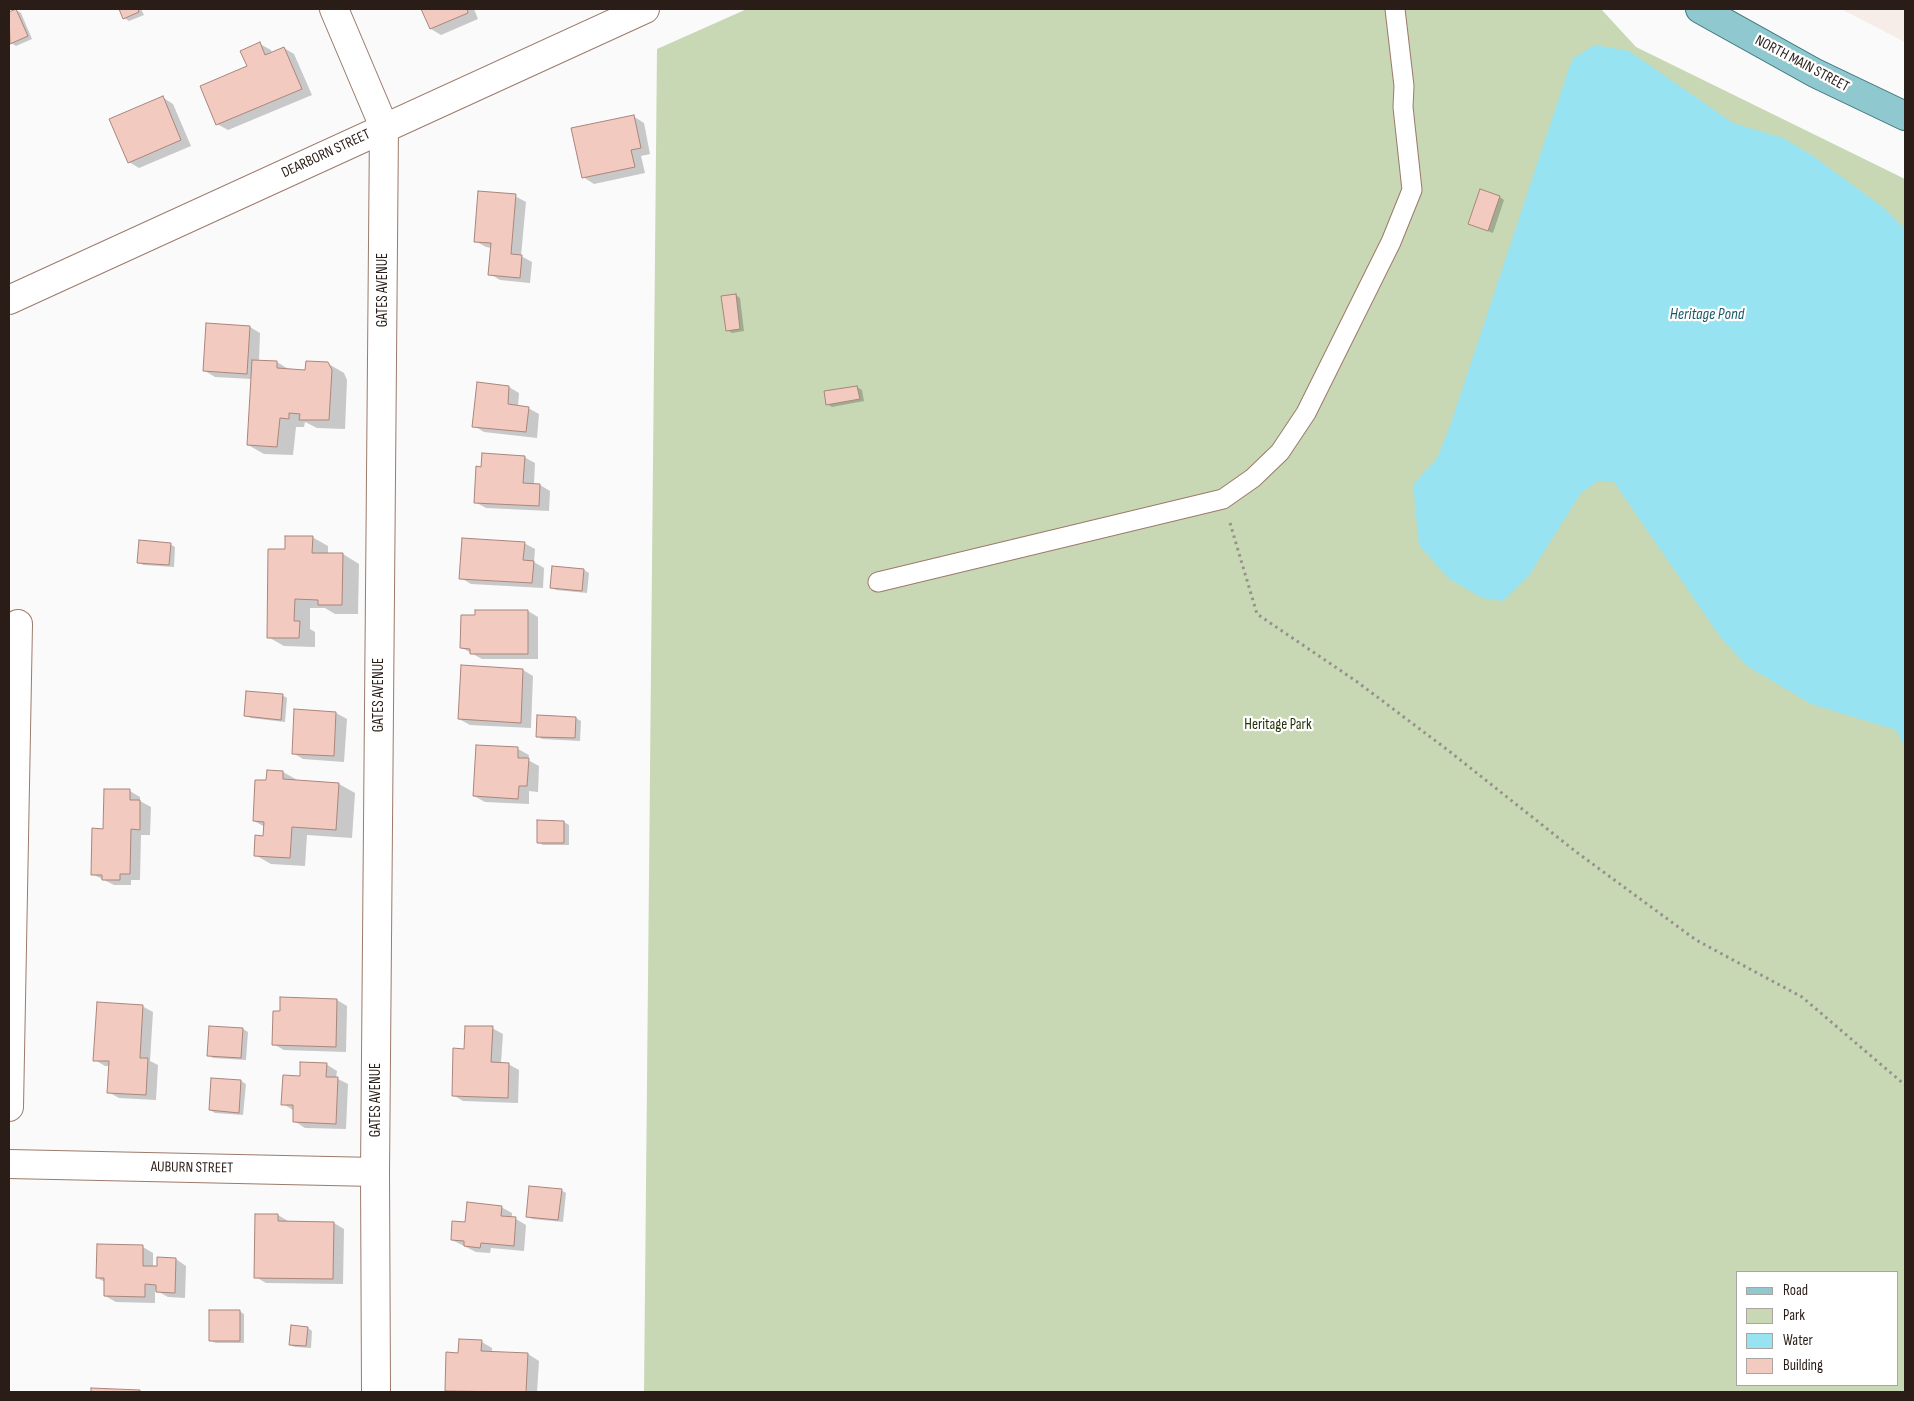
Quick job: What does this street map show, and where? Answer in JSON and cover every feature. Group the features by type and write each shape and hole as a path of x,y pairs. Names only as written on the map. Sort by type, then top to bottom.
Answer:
{"main road":[{"name":"NORTH MAIN STREET","path":"1700,9 1815,72 1905,116"}],"street":[{"name":"GATES AVENUE","path":"334,9 384,127 375,1172 376,1392"},
{"name":"DEARBORN STREET","path":"9,300 644,9"},
{"path":"9,1107 18,624"},
{"name":"AUBURN STREET","path":"9,1164 375,1172"}],"lane":[{"path":"878,582 1223,499 1253,478 1280,452 1306,413 1391,242 1412,190 1403,107 1404,86 1395,9"}],"path":[{"path":"1223,499 1257,614 1356,681 1449,750 1575,851 1696,940 1802,997 1905,1085"}],"shaded area":[{"path":"1841,9 1905,9 1905,42"}],"green space":[{"name":"Heritage Park","path":"747,9 1601,9 1636,47 1905,179 1905,1392 644,1392 657,49"}],"water":[{"name":"Heritage Pond","path":"1595,45 1629,51 1733,123 1783,138 1813,156 1884,208 1905,229 1905,748 1896,730 1811,704 1747,666 1721,638 1614,482 1598,481 1581,493 1528,577 1503,601 1482,598 1448,578 1419,545 1413,485 1437,458 1450,426 1572,59"}],"building":[{"path":"16,9 28,36 10,44 9,12"},
{"path":"119,9 138,9 139,12 123,19"},
{"path":"421,9 467,9 468,13 430,29"},
{"path":"260,42 265,55 284,47 302,89 216,125 200,86 247,66 240,51"},
{"path":"163,96 181,140 128,163 109,119"},
{"path":"634,115 641,148 631,150 635,167 582,178 571,128"},
{"path":"1480,189 1500,196 1488,231 1468,224"},
{"path":"478,191 516,194 511,254 522,255 520,278 488,275 491,243 474,242"},
{"path":"736,294 740,329 726,331 721,296"},
{"path":"206,323 250,326 247,374 203,371"},
{"path":"252,360 277,361 277,368 305,370 306,361 328,362 332,370 329,420 299,420 300,414 289,413 289,419 280,418 277,447 247,445"},
{"path":"477,382 509,386 508,404 529,407 526,432 472,427"},
{"path":"857,386 860,399 826,405 824,391"},
{"path":"482,453 525,456 523,483 540,484 539,506 474,503 476,466 481,467"},
{"path":"285,536 313,536 312,553 343,553 342,605 318,605 318,600 295,599 294,621 300,621 299,638 267,638 268,549 285,549"},
{"path":"462,538 525,542 523,560 534,561 532,583 459,579"},
{"path":"139,540 171,543 169,565 137,563"},
{"path":"552,566 584,569 582,591 550,588"},
{"path":"475,610 528,610 528,654 470,654 470,649 460,648 461,615 475,615"},
{"path":"461,665 523,669 521,723 458,719"},
{"path":"246,691 283,694 281,720 244,716"},
{"path":"294,709 336,712 334,756 292,754"},
{"path":"537,715 576,717 575,738 536,737"},
{"path":"476,745 518,747 518,758 529,758 527,786 519,786 518,799 473,796"},
{"path":"267,770 283,771 283,779 339,783 336,830 292,827 290,858 254,856 255,835 263,836 264,822 253,821 255,780 266,780"},
{"path":"104,789 130,789 130,800 140,800 140,830 131,829 130,874 120,874 120,880 102,880 102,875 91,875 92,828 103,829"},
{"path":"537,820 564,821 564,843 537,843"},
{"path":"280,997 337,999 336,1047 272,1045 273,1011 280,1011"},
{"path":"97,1002 143,1005 140,1058 148,1058 146,1095 107,1093 109,1061 93,1061"},
{"path":"209,1026 243,1028 241,1058 207,1056"},
{"path":"465,1026 493,1026 491,1062 509,1063 508,1098 452,1096 453,1048 464,1049"},
{"path":"300,1062 327,1063 326,1077 338,1077 336,1124 293,1122 293,1105 281,1105 283,1075 300,1076"},
{"path":"211,1078 241,1080 239,1113 209,1110"},
{"path":"529,1186 562,1189 558,1220 526,1217"},
{"path":"467,1202 502,1206 501,1216 516,1217 514,1246 481,1243 480,1248 464,1246 464,1241 451,1240 452,1221 465,1222"},
{"path":"255,1214 278,1214 278,1221 334,1222 333,1279 254,1278"},
{"path":"97,1244 143,1245 143,1266 157,1266 157,1257 176,1258 175,1293 156,1292 156,1285 145,1284 145,1297 104,1296 104,1278 96,1278"},
{"path":"209,1310 240,1310 240,1341 209,1341"},
{"path":"291,1325 308,1327 306,1346 289,1345"},
{"path":"459,1339 482,1340 481,1351 528,1353 526,1392 445,1391 446,1352 458,1353"},
{"path":"91,1388 140,1390 140,1392 91,1392"}]}
